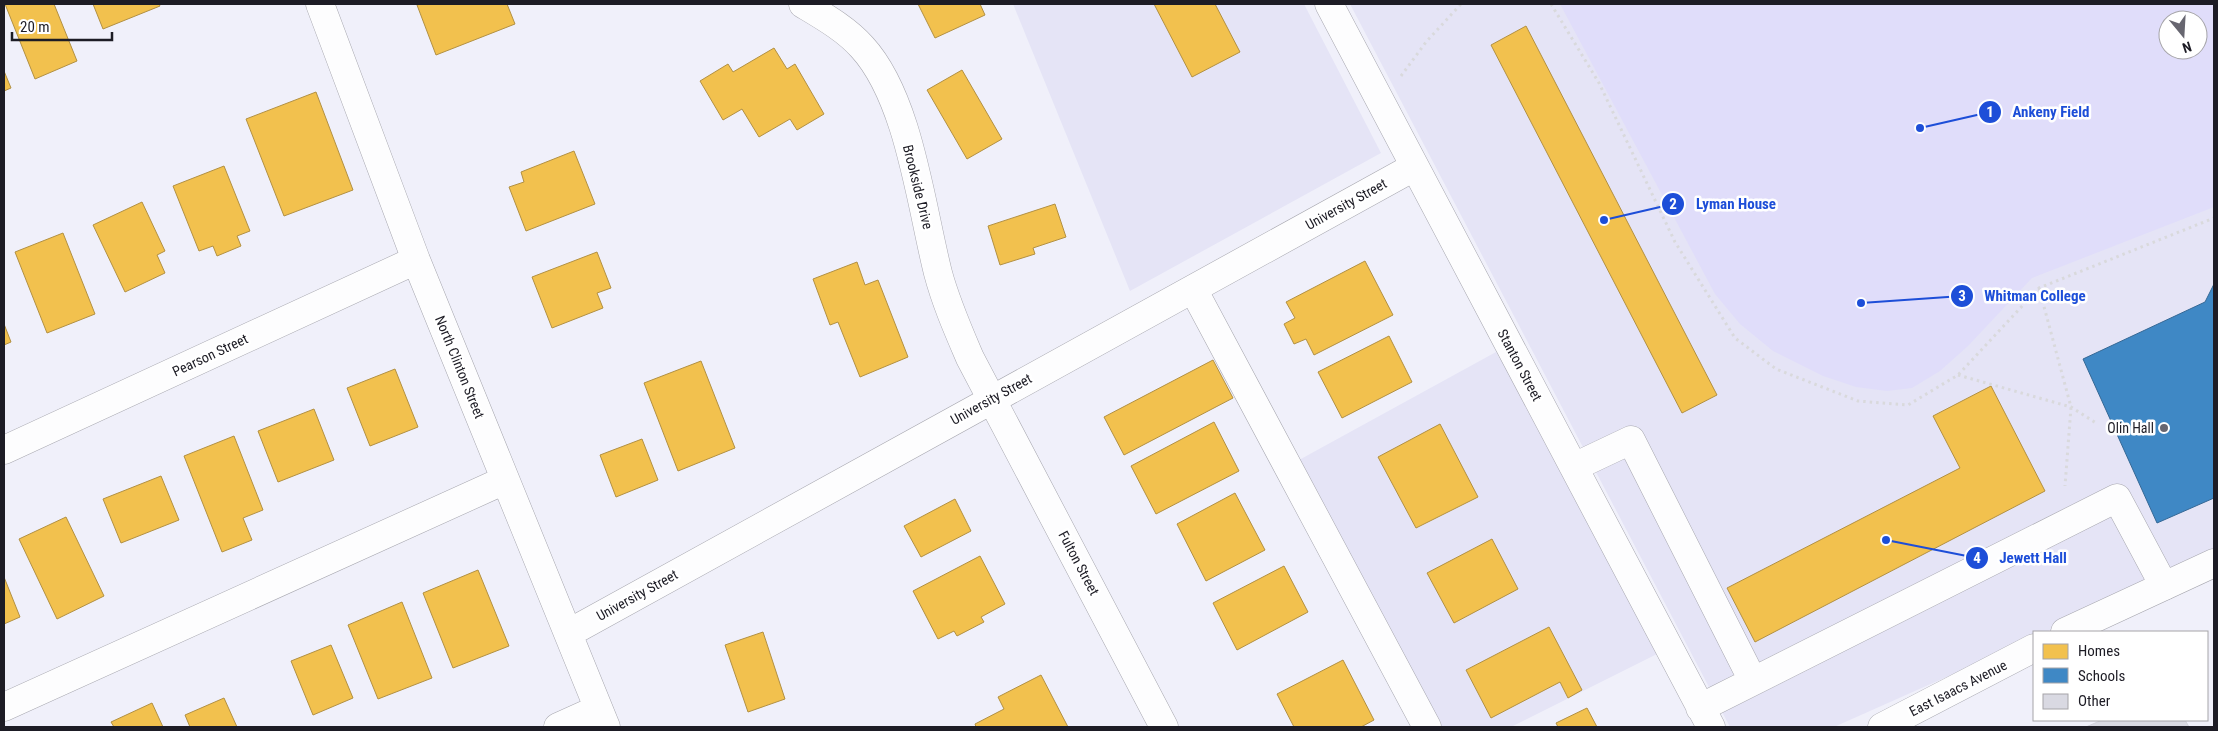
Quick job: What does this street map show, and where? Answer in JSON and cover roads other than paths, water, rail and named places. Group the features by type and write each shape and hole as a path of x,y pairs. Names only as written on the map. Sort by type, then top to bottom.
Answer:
{"street":[{"name":"North Clinton Street","path":"320,4 416,260 602,718"},
{"name":"Brookside Drive","path":"804,4 830,21 862,47 885,82 914,162 938,272 950,313 970,358 993,398"},
{"name":"Stanton Street","path":"1328,4 1706,717"},
{"name":"University Street","path":"569,633 1414,166"},
{"name":"Pearson Street","path":"4,450 416,260"},
{"path":"1193,289 1426,727"},
{"name":"Fulton Street","path":"993,398 1164,727"},
{"path":"1574,467 1631,440 1753,681"},
{"path":"4,707 505,480"},
{"path":"1706,717 1753,681 2117,498 2164,586"},
{"path":"2067,631 2214,564"},
{"name":"East Isaacs Avenue","path":"1882,727 2033,649"},
{"path":"558,727 602,718"}],"place":[{"name":"Ankeny Field","path":"1920,128"},
{"name":"Lyman House","path":"1604,220"},
{"name":"Whitman College","path":"1861,303"},
{"name":"Olin Hall","path":"2164,428"},
{"name":"Jewett Hall","path":"1886,540"}]}
